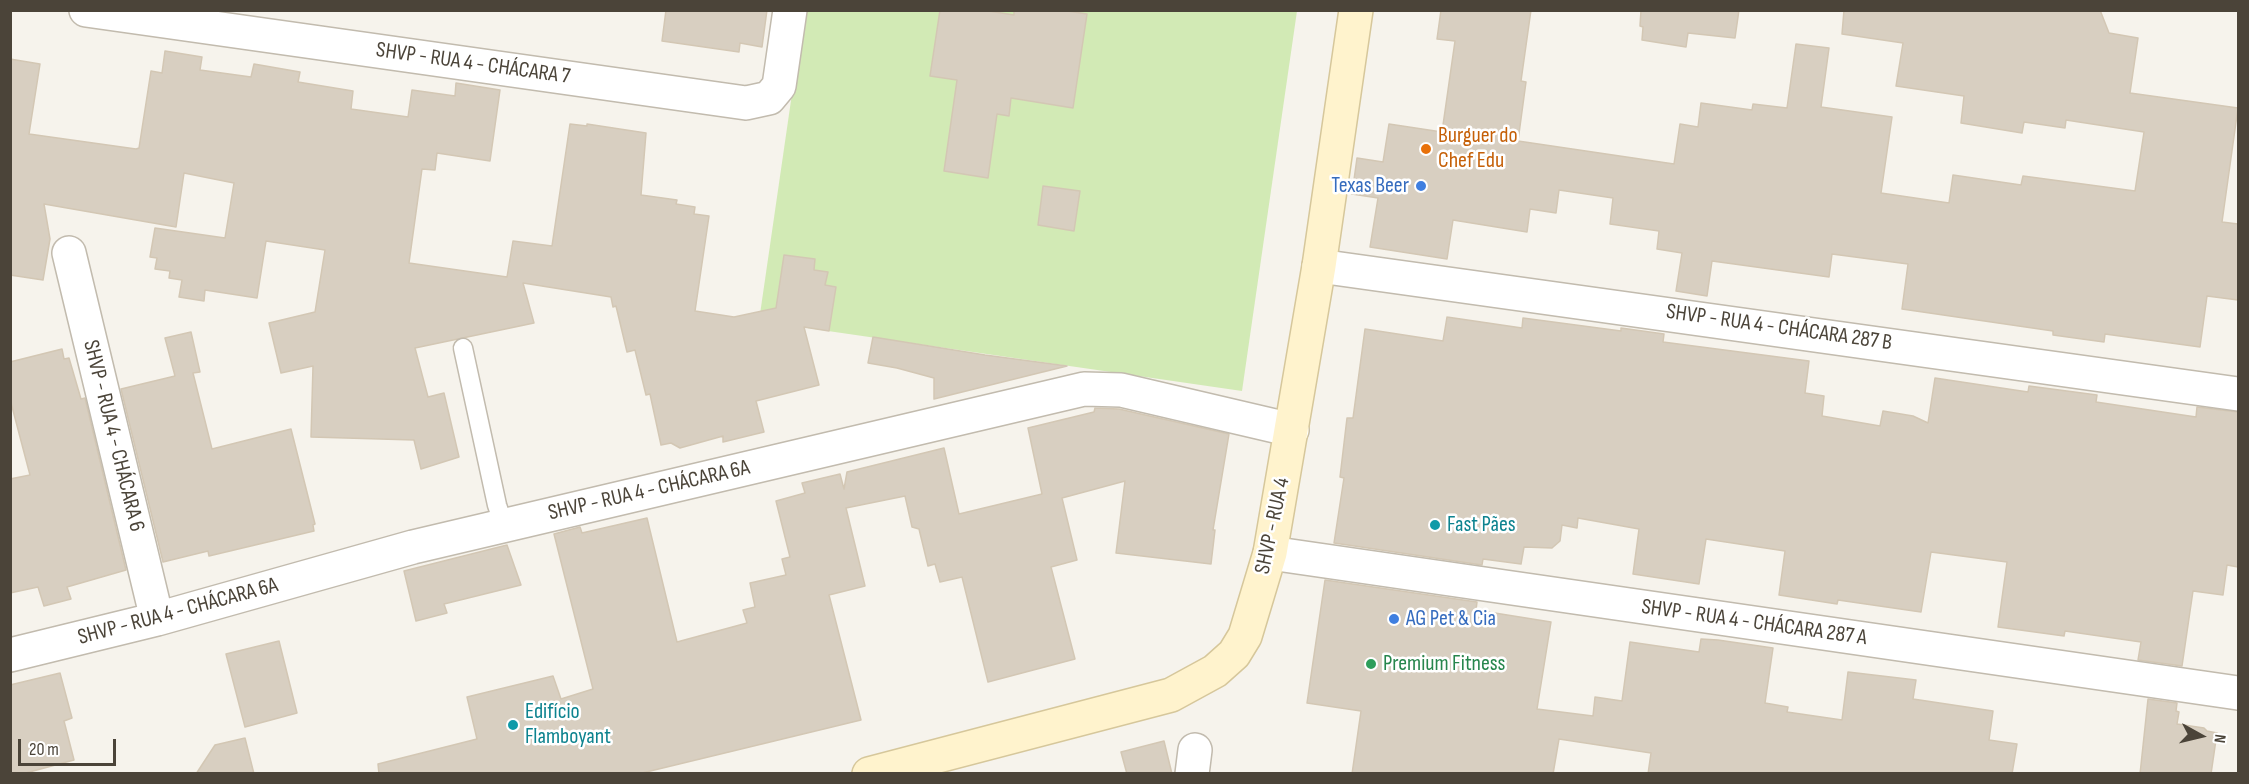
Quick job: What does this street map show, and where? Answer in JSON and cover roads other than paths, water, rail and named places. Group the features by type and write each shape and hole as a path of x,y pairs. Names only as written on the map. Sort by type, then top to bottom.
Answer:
{"street":[{"name":"SHVP - RUA 4 - CHÁCARA 7","path":"86,10 746,103 769,98 779,86 790,10"},
{"name":"SHVP - RUA 4","path":"869,774 1171,695 1206,675 1234,654 1245,636 1270,553 1319,266 1356,10"},
{"name":"SHVP - RUA 4 - CHÁCARA 6","path":"69,253 157,619"},
{"name":"SHVP - RUA 4 - CHÁCARA 287 B","path":"1319,266 2238,394"},
{"name":"SHVP - RUA 4 - CHÁCARA 6A","path":"10,655 157,619 412,547 1084,389 1121,390 1292,430"},
{"name":"SHVP - RUA 4 - CHÁCARA 287 A","path":"1270,553 2238,693"}],"lane":[{"path":"463,348 497,505 504,526"}],"place":[{"name":"Burguer do Chef Edu","path":"1426,149"},
{"name":"Texas Beer","path":"1421,186"},
{"name":"Fast Pães","path":"1435,525"},
{"name":"AG Pet & Cia","path":"1394,619"},
{"name":"Premium Fitness","path":"1371,664"},
{"name":"Edifício Flamboyant","path":"513,725"}]}
